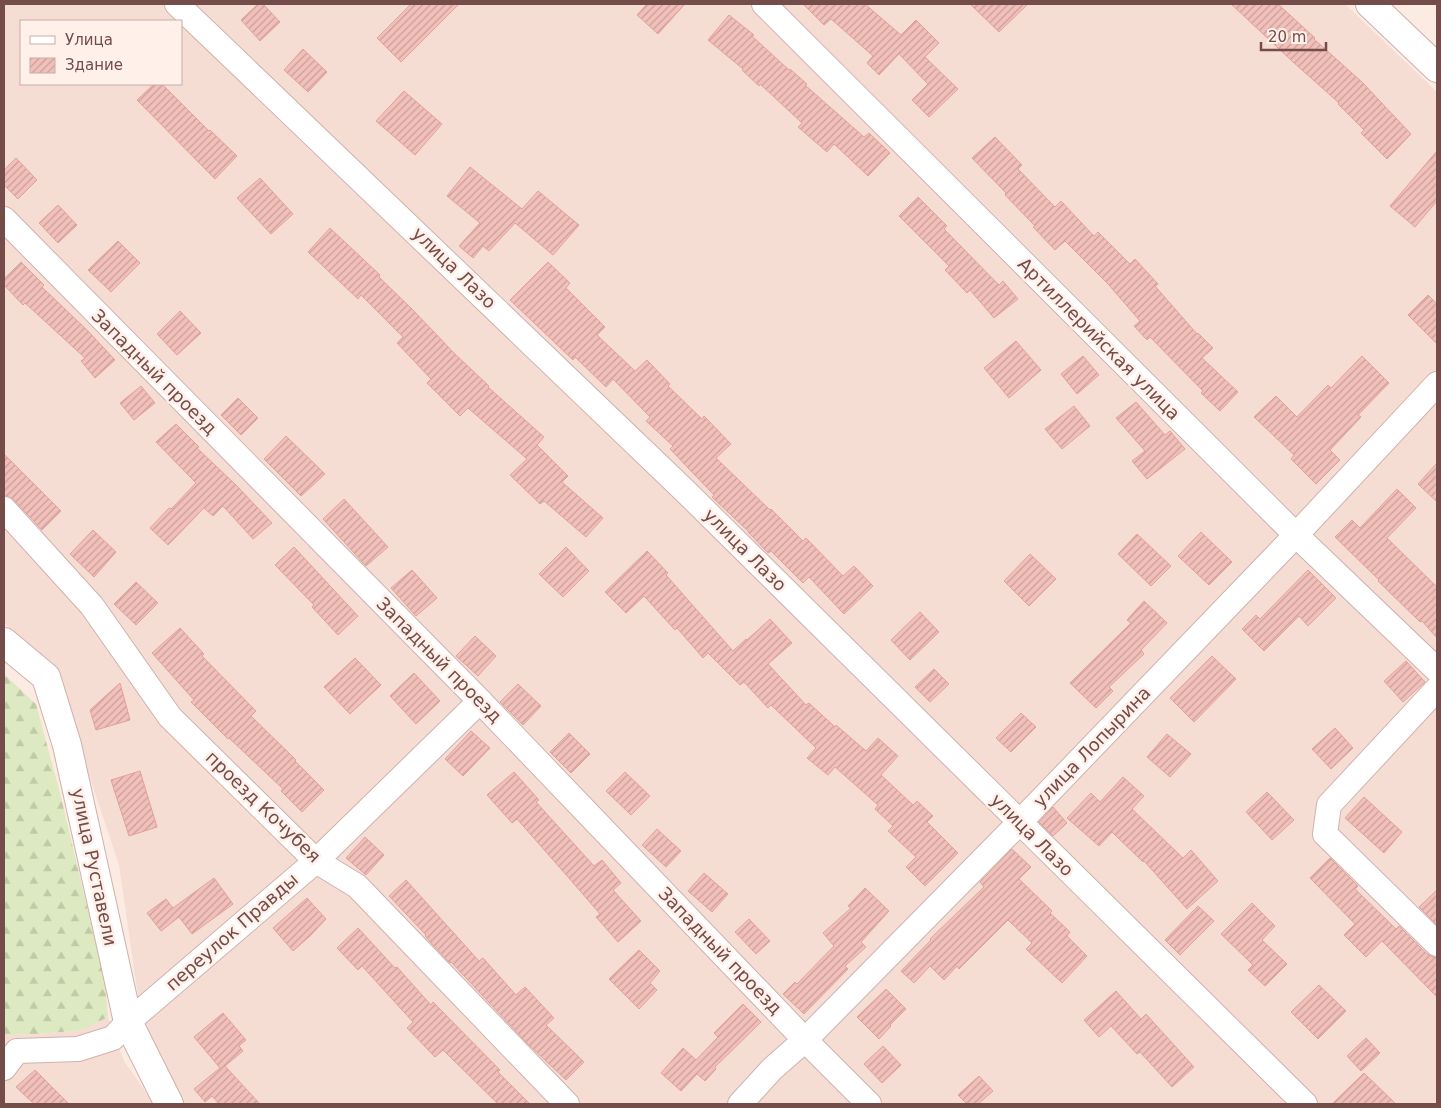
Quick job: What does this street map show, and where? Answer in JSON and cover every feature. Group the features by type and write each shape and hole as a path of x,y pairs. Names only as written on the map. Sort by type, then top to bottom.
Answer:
{"street":[{"name":"улица Лазо","path":"177,4 685,491 1305,1104"},
{"name":"Артиллерийская улица","path":"764,4 1296,535 1437,670"},
{"path":"1370,4 1437,68"},
{"name":"Западный проезд","path":"4,220 480,701 805,1040 869,1104"},
{"name":"улица Лопырина","path":"740,1104 772,1069 805,1040 1020,823 1296,535 1437,384"},
{"name":"проезд Кочубея","path":"4,509 92,606 170,717 316,861 357,886 567,1104"},
{"name":"улица Руставели","path":"4,642 46,678 67,745 128,1022 169,1104"},
{"path":"1437,689 1330,805 1325,834 1437,944"},
{"name":"переулок Правды","path":"4,1068 17,1050 78,1049 113,1038 128,1022 316,861 480,701"}],"shaded area":[{"path":"4,4 1345,4 1437,92 1437,1104 182,1104 144,1028 119,865 53,667 4,623"},
{"path":"108,1017 124,1061 154,1104 4,1104 4,1035 83,1030"}],"green space":[{"path":"4,674 36,704 60,793 105,982 108,1017 83,1030 4,1035"}],"building":[{"path":"258,4 263,4 280,22 260,41 241,20"},
{"path":"411,4 459,4 401,62 377,38"},
{"path":"647,4 685,4 658,34 637,15"},
{"path":"803,4 865,4 901,35 916,20 939,43 925,57 958,89 929,117 912,100 928,84 899,54 879,75 867,63 873,56 831,19 824,25"},
{"path":"970,4 1028,4 999,32"},
{"path":"1231,4 1278,4 1362,82 1411,134 1387,159 1361,133 1364,130 1339,103"},
{"path":"729,15 754,35 752,36 864,137 869,133 890,153 868,176 834,144 827,152 798,127 802,123 708,40"},
{"path":"303,49 327,72 308,92 284,70"},
{"path":"153,85 163,85 237,156 215,179 137,100"},
{"path":"404,91 442,124 415,155 376,121"},
{"path":"995,137 1022,165 1018,169 1055,207 1061,201 1094,236 1098,232 1130,264 1135,259 1158,284 1155,286 1197,334 1213,348 1202,358 1238,392 1220,411 1150,337 1147,340 1134,326 1140,321 1108,284 1065,241 1055,250 1005,195 1006,193 972,158"},
{"path":"1437,151 1437,201 1415,227 1390,206"},
{"path":"16,158 37,180 18,199 4,185 4,170"},
{"path":"470,167 522,209 538,191 579,225 553,255 515,223 489,251 483,246 473,258 459,246 480,223 447,196"},
{"path":"260,178 293,214 271,234 237,198"},
{"path":"918,197 947,226 944,229 999,285 1003,281 1018,299 994,318 970,290 967,293 945,270 949,266 899,216"},
{"path":"58,205 77,225 58,243 39,223"},
{"path":"330,228 380,275 379,277 488,387 544,437 537,445 568,476 562,482 603,518 586,537 544,501 540,504 510,475 527,459 468,408 460,416 427,383 431,379 397,343 403,337 361,295 358,299 308,252"},
{"path":"118,241 140,263 111,292 88,270"},
{"path":"21,262 44,285 42,287 115,360 95,378 81,361 85,358 25,303 23,305 4,285 4,279"},
{"path":"548,262 570,283 566,288 605,327 597,335 635,371 647,360 670,384 668,386 702,419 704,416 731,444 716,458 803,541 806,538 843,576 854,566 873,586 844,614 809,577 803,583 771,551 768,553 712,497 714,495 670,449 673,446 646,421 650,417 613,379 606,387 575,357 573,360 510,300"},
{"path":"1428,295 1437,304 1437,344 1408,315"},
{"path":"180,311 201,333 177,355 157,334"},
{"path":"1016,341 1041,370 1009,398 984,368"},
{"path":"1083,356 1099,375 1077,394 1061,374"},
{"path":"1362,356 1389,383 1358,415 1361,417 1330,450 1340,460 1316,484 1291,459 1294,455 1254,417 1276,396 1297,417 1328,385 1331,388"},
{"path":"141,386 155,403 134,420 120,403"},
{"path":"238,398 258,418 241,435 221,415"},
{"path":"1136,402 1165,435 1170,431 1185,449 1147,479 1132,461 1145,451 1116,418"},
{"path":"1074,406 1090,426 1062,449 1045,429"},
{"path":"176,424 199,447 197,448 272,523 253,539 223,506 213,516 204,508 168,545 150,528 196,483 156,442"},
{"path":"286,436 325,474 301,496 264,459"},
{"path":"4,454 61,511 42,530 14,500 4,495"},
{"path":"1437,463 1437,502 1418,484"},
{"path":"1397,489 1416,508 1387,538 1437,587 1437,638 1422,621 1420,622 1335,537 1352,520 1360,528"},
{"path":"344,499 388,547 366,566 323,519"},
{"path":"93,530 116,552 94,577 70,554"},
{"path":"1201,532 1232,562 1209,585 1178,556"},
{"path":"1137,534 1171,566 1151,586 1118,554"},
{"path":"294,547 358,616 338,635 312,607 314,605 275,565"},
{"path":"566,547 589,571 563,597 539,574"},
{"path":"647,551 668,573 666,575 733,651 770,619 792,643 768,664 806,705 809,703 835,727 836,725 866,751 878,738 898,756 881,775 913,805 917,801 933,816 927,822 958,853 925,886 906,867 916,857 888,831 893,826 875,809 878,805 835,767 828,775 807,758 816,748 771,705 768,708 744,682 740,685 708,653 703,658 677,628 675,630 644,596 626,613 605,592"},
{"path":"1030,554 1056,579 1029,606 1004,581"},
{"path":"412,570 437,598 416,616 391,588"},
{"path":"1308,570 1336,598 1308,626 1299,616 1264,651 1242,629 1256,615 1260,619"},
{"path":"136,582 158,603 136,625 114,604"},
{"path":"1144,601 1167,623 1141,650 1144,654 1109,687 1113,691 1096,708 1070,683 1131,623 1127,620"},
{"path":"920,612 939,632 910,660 891,640"},
{"path":"180,628 204,654 202,656 256,711 251,716 324,790 302,812 281,791 283,789 191,702 194,700 152,653"},
{"path":"475,636 496,656 478,676 456,656"},
{"path":"1212,656 1236,679 1194,722 1170,698"},
{"path":"355,658 381,685 350,714 324,687"},
{"path":"1406,661 1425,682 1403,702 1384,681"},
{"path":"934,669 949,684 930,702 915,687"},
{"path":"414,673 440,701 416,724 390,696"},
{"path":"120,683 130,720 96,730 90,710"},
{"path":"518,684 541,706 523,725 500,702"},
{"path":"1021,713 1036,727 1011,752 996,738"},
{"path":"1335,728 1353,748 1331,769 1312,749"},
{"path":"471,731 490,748 463,776 445,759"},
{"path":"569,733 590,754 571,773 550,752"},
{"path":"1167,734 1191,754 1170,777 1147,757"},
{"path":"140,771 157,827 129,836 111,780"},
{"path":"514,772 539,800 536,802 594,866 602,860 621,883 613,890 641,921 618,942 596,917 600,914 517,819 512,823 487,795"},
{"path":"625,772 650,796 631,815 606,791"},
{"path":"1123,777 1144,796 1132,809 1183,858 1191,850 1218,881 1187,909 1144,861 1112,832 1099,846 1067,818 1091,793 1100,802"},
{"path":"1267,792 1294,820 1272,840 1246,812"},
{"path":"1364,797 1402,832 1384,853 1345,818"},
{"path":"1053,807 1067,823 1053,836 1039,822"},
{"path":"657,829 681,851 666,867 642,845"},
{"path":"365,837 384,855 366,875 346,858"},
{"path":"1012,849 1031,867 1019,879 1052,911 1050,913 1070,932 1067,936 1087,956 1062,983 1026,949 1032,943 1008,920 959,969 957,966 944,980 930,966 914,983 901,971 930,939 984,887 980,882"},
{"path":"1330,858 1358,886 1355,889 1396,929 1399,926 1427,954 1437,957 1437,997 1382,941 1366,957 1344,935 1355,924 1310,878"},
{"path":"704,873 728,894 712,912 688,891"},
{"path":"214,878 233,904 192,934 179,917 161,931 147,913 166,899 173,908"},
{"path":"406,880 479,961 483,958 516,995 525,987 554,1018 546,1025 584,1062 566,1080 527,1043 450,963 389,896"},
{"path":"865,888 889,911 861,942 866,947 845,966 848,969 804,1014 783,994 795,982 797,984 834,946 823,933 851,908 848,906"},
{"path":"1437,890 1437,925 1419,907"},
{"path":"307,898 326,919 293,951 273,928"},
{"path":"1252,903 1275,926 1262,940 1287,964 1265,986 1248,970 1253,965 1221,934"},
{"path":"1198,906 1214,921 1180,955 1165,940"},
{"path":"749,919 770,941 756,954 735,932"},
{"path":"358,928 431,1005 433,1002 500,1070 498,1072 530,1104 498,1104 443,1050 435,1057 407,1028 413,1022 362,966 358,970 337,948"},
{"path":"639,950 660,971 650,983 657,990 639,1009 609,979"},
{"path":"1319,985 1346,1011 1318,1039 1291,1012"},
{"path":"886,989 906,1009 879,1039 857,1017"},
{"path":"1116,991 1141,1019 1146,1014 1194,1067 1172,1087 1140,1052 1137,1054 1111,1026 1099,1037 1084,1020"},
{"path":"743,1004 761,1022 715,1067 716,1069 705,1081 697,1074 681,1091 661,1073 683,1048 696,1060 718,1037 714,1033"},
{"path":"223,1013 246,1040 239,1046 243,1051 225,1066 260,1104 219,1104 212,1096 205,1102 194,1089 220,1068 194,1037"},
{"path":"1366,1038 1380,1053 1361,1071 1347,1056"},
{"path":"883,1046 901,1065 882,1083 864,1064"},
{"path":"35,1070 69,1104 34,1104 16,1087"},
{"path":"1364,1073 1396,1104 1332,1104"},
{"path":"979,1076 993,1091 978,1104 967,1104 958,1095"}]}
